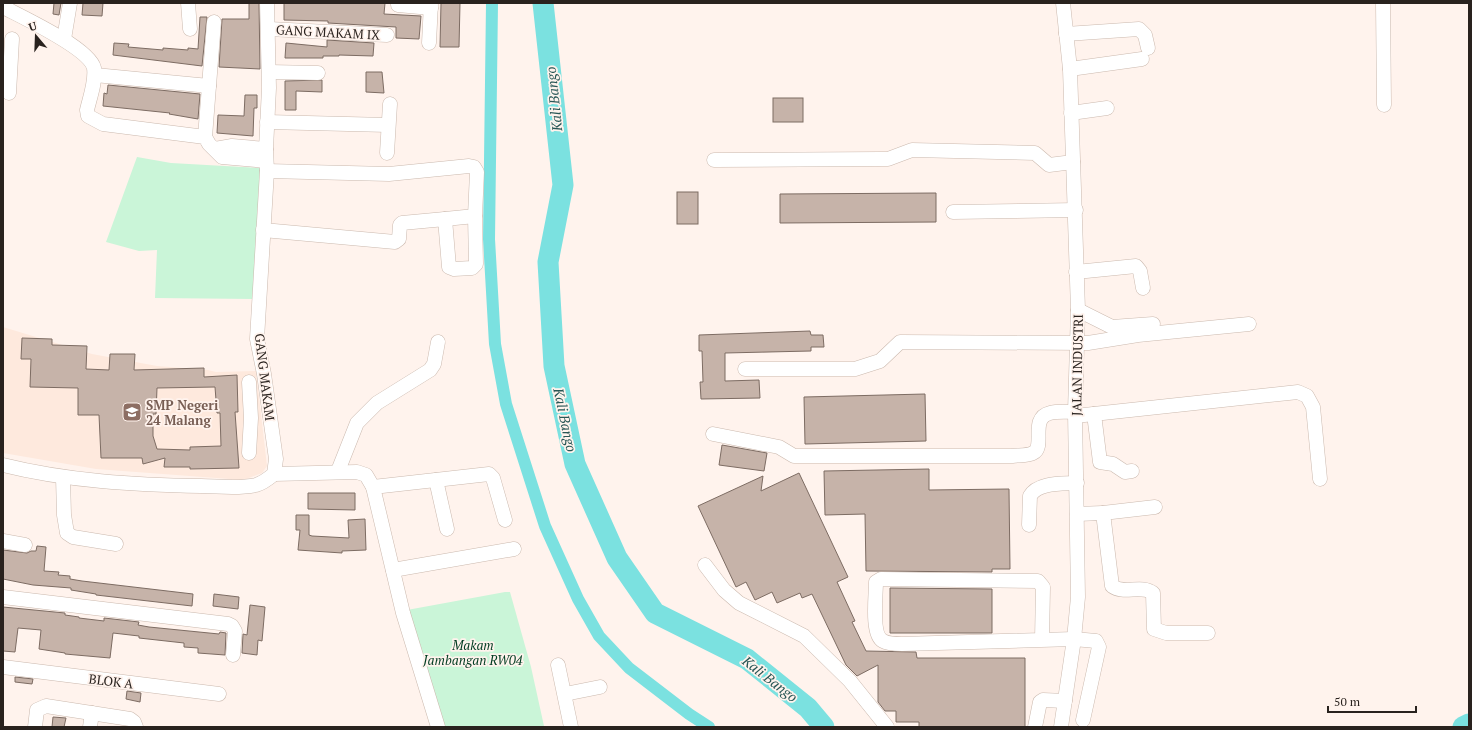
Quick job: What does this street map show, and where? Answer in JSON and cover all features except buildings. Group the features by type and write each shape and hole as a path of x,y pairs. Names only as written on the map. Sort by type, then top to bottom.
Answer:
{"street":[{"path":"64,39 70,3"},
{"path":"188,3 190,29"},
{"name":"GANG MAKAM","path":"267,3 269,72 268,122 257,339 264,374 276,458 274,474"},
{"path":"398,3 398,5 431,5 429,43"},
{"name":"JALAN INDUSTRI","path":"1061,727 1074,639 1078,597 1078,514 1075,414 1078,310 1076,272 1076,210 1070,69 1063,3"},
{"path":"1383,3 1384,105"},
{"path":"12,8 64,39 88,57 93,66 95,75 87,110 88,116 93,120 103,124 205,137"},
{"path":"214,22 205,137 209,144 222,156 389,174 472,166 477,172 475,216 476,264 472,268 454,269 449,267 445,219"},
{"name":"GANG MAKAM IX","path":"268,29 387,35"},
{"path":"1066,34 1139,29 1145,35 1145,53 1070,69"},
{"path":"10,94 7,60 12,39"},
{"path":"269,72 318,73"},
{"path":"95,75 209,86"},
{"path":"387,153 390,104"},
{"path":"1071,113 1107,108"},
{"path":"268,122 388,125"},
{"path":"714,160 888,159 912,150 1035,153 1049,165 1073,162"},
{"path":"953,212 1076,210"},
{"path":"263,230 395,242 399,239 400,225 402,223 475,216"},
{"path":"1076,272 1136,266 1140,271 1143,288"},
{"path":"745,369 855,369 880,361 900,342 1077,343 1246,320 1112,327 1078,310"},
{"path":"338,471 357,423 377,402 430,370 434,364 438,342"},
{"path":"249,382 251,418 249,453"},
{"path":"713,434 779,447 794,456 1012,456 1033,453 1036,451 1038,447 1039,424 1045,416 1050,413 1094,414 1298,392 1307,396 1313,407 1320,479"},
{"path":"1094,414 1100,462 1113,464 1125,472 1132,471"},
{"path":"251,418 270,418"},
{"path":"3,465 32,472 146,484 240,486 262,483 274,474 338,471 363,472 370,480 373,487 403,613 438,727"},
{"path":"373,487 489,474 493,478 505,520"},
{"path":"63,476 64,515 67,533 73,537 116,544"},
{"path":"436,480 447,528"},
{"path":"1029,525 1030,496 1032,493 1040,487 1077,483"},
{"path":"1078,514 1103,513 1155,507"},
{"path":"1103,513 1112,586 1118,590 1148,589 1153,593 1153,625 1154,629 1157,631 1208,633"},
{"path":"3,541 25,545"},
{"path":"393,570 514,549"},
{"path":"705,565 724,590 739,603 804,636 850,681 887,727"},
{"path":"1042,640 1043,587 1038,581 881,579 876,582 876,628 878,637 884,642 902,644 1042,640 1074,639 1096,641 1099,647 1083,720"},
{"path":"3,597 230,625 235,631 233,655"},
{"path":"558,665 571,727"},
{"name":"BLOK A","path":"3,667 219,694"},
{"path":"565,694 600,687"},
{"path":"1035,727 1040,702 1043,700 1064,701"},
{"path":"35,727 37,711 42,707 92,713 130,720 134,722 136,727"},
{"path":"90,727 92,713"}],"shaded area":[{"name":"SMP Negeri 24 Malang","path":"3,327 92,354 157,366 216,372 256,371 267,466 262,473 243,480 96,469 3,453"}],"green space":[{"path":"137,157 171,163 260,168 262,177 254,299 155,298 157,250 139,251 106,242"},
{"name":"Makam Jambangan RW04","path":"510,592 531,667 544,726 443,727 407,610"}],"waterway":[{"name":"Kali Bango","path":"492,3 489,239 495,344 506,404 545,526 578,599 599,636 629,668 689,714 709,727"},
{"name":"Kali Bango","path":"543,3 563,185 548,262 554,366 575,464 617,558 655,613 747,659 808,708 824,727"},
{"path":"1463,727 1469,724"}],"place":[{"name":"SMP Negeri 24 Malang","path":"132,412"}]}
